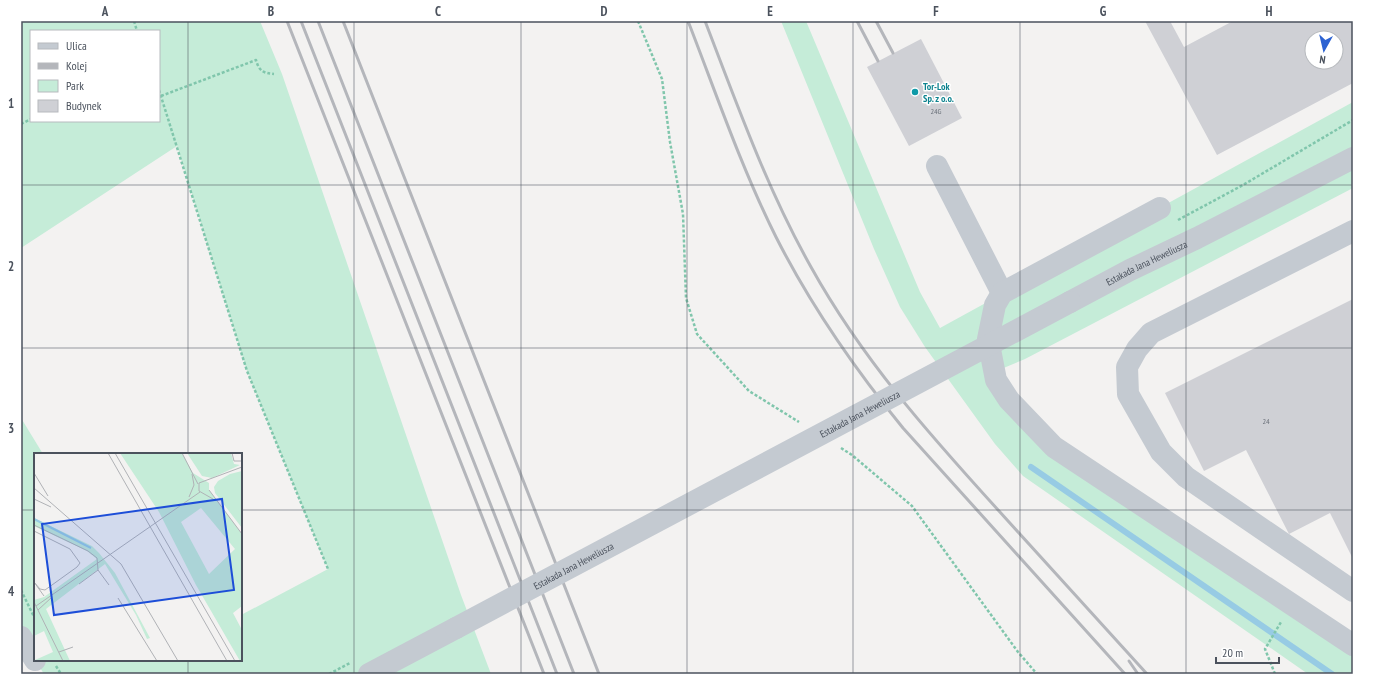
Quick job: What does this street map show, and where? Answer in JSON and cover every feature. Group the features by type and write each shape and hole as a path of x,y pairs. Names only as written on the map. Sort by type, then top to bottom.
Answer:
{"street":[{"path":"1330,168 1353,151"},
{"name":"Estakada Jana Heweliusza","path":"369,674 1130,270 1197,238 1330,168 1353,158"},
{"path":"937,166 1002,293"},
{"path":"1160,208 1002,293 995,305 988,339 996,380 1009,400 1054,447 1353,645"},
{"path":"1353,231 1151,333 1137,349 1127,367 1128,394 1161,452 1186,477 1353,591"},
{"path":"21,636 34,658"},
{"path":"36,661 44,674"}],"path":[{"path":"638,21 662,79 670,142 683,214 686,298 697,334 749,391 801,423"},
{"path":"161,96 256,60 259,68 264,73 274,74"},
{"path":"160,93 247,371 328,569"},
{"path":"21,124 30,120"},
{"path":"1176,222 1243,185 1353,120"},
{"path":"840,447 852,455 912,506 1018,652 1037,674"},
{"path":"21,590 34,618"},
{"path":"1275,674 1265,649 1291,604"}],"green space":[{"path":"21,21 260,21 282,74 461,595 491,674 44,674 36,661 242,661 242,614 328,569 247,371 177,146 21,248"},
{"path":"781,21 806,21 920,292 940,328 1353,102 1353,188 1025,359 994,372 1059,446 1353,639 1353,674 1308,674 1023,476 995,444 925,347 900,307 874,249"},
{"path":"21,418 42,453 34,453 34,658 21,637"}],"building":[{"path":"1145,21 1170,21 1184,47 1233,21 1353,21 1353,83 1217,155"},
{"name":"Tor-Lok Sp. z o.o.","path":"921,39 962,118 909,146 867,67"},
{"path":"1353,299 1353,559 1330,513 1289,534 1246,450 1204,471 1165,393"}],"waterway":[{"path":"1031,467 1332,674"}],"railway":[{"path":"287,21 544,674"},
{"path":"301,21 557,674"},
{"path":"318,21 574,674"},
{"path":"343,21 599,674"},
{"path":"688,21 729,130 763,211 789,263 834,336 867,383 903,428 1125,674"},
{"path":"705,21 741,115 780,207 811,267 852,333 898,395 947,453 1147,674"},
{"path":"857,21 878,61"},
{"path":"876,21 893,53"},
{"path":"1129,661 1138,674"}],"place":[{"name":"Tor-Lok Sp. z o.o.","path":"915,92"}]}
